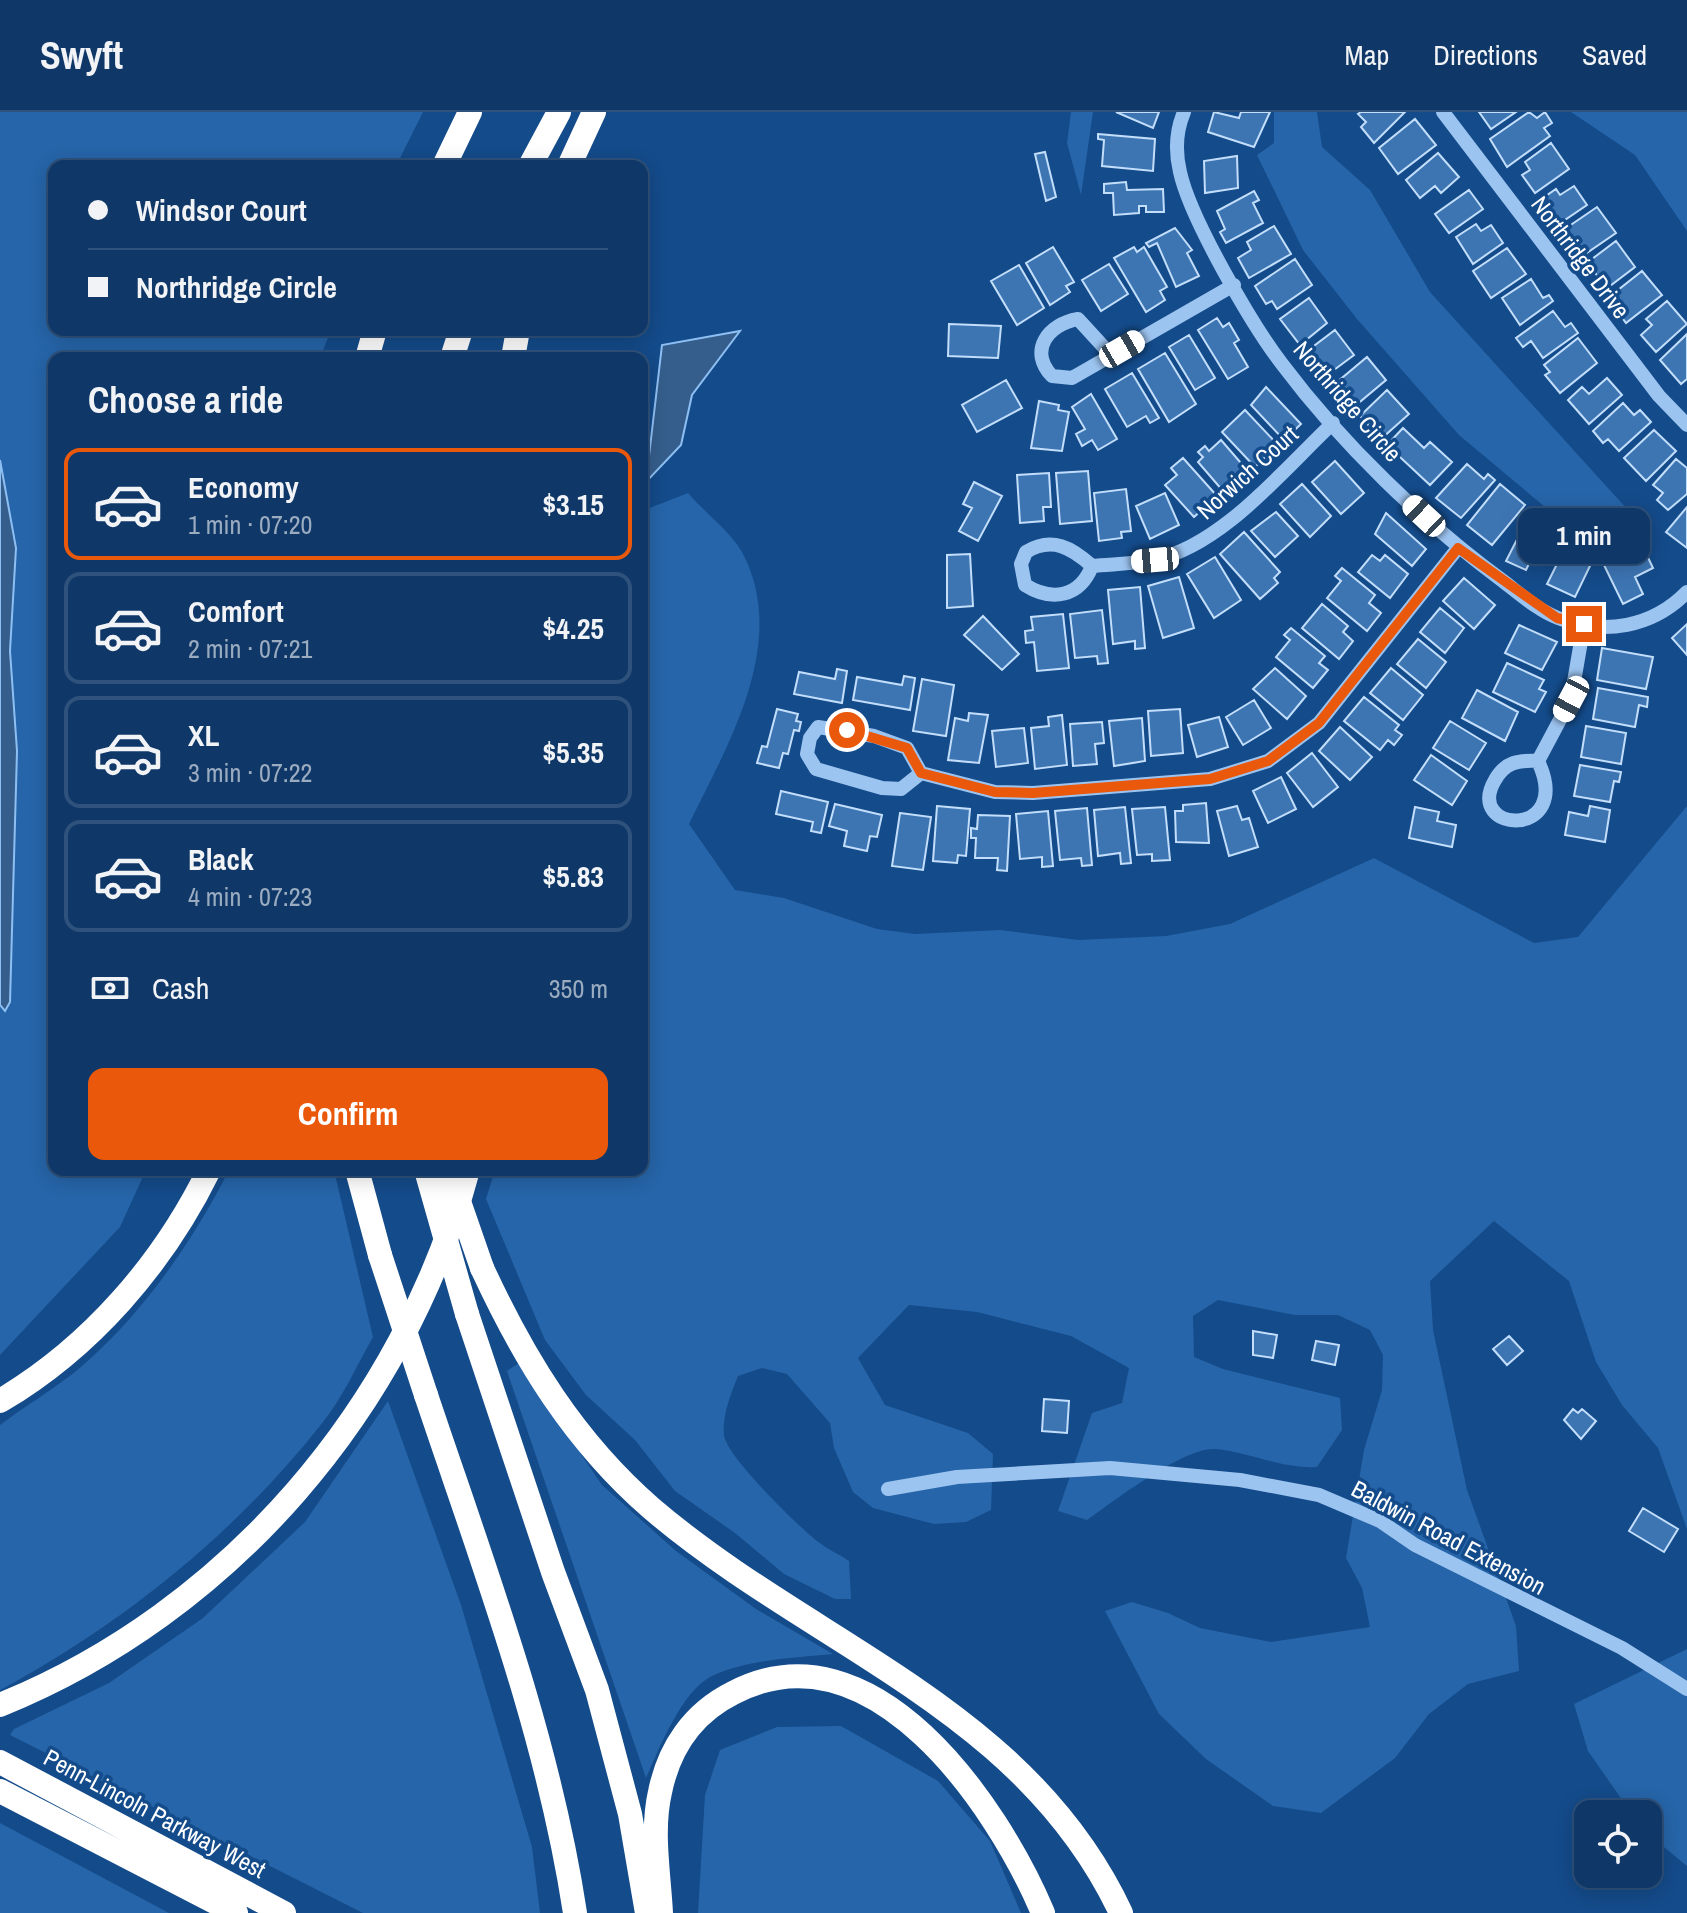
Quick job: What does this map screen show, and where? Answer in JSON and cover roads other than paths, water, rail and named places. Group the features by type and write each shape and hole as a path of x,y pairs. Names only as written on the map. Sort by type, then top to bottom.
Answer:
{"highway":[{"path":"447,160 470,112"},
{"path":"533,160 559,112"},
{"path":"572,160 594,112"},
{"path":"7,1397 75,1346 129,1292 172,1234 206,1176"},
{"path":"359,1176 380,1255 530,1713 562,1825 575,1913"},
{"path":"428,1176 467,1314 553,1572 597,1690 630,1814 647,1913"},
{"path":"450,1176 482,1268 518,1344 556,1404 625,1484 697,1544 987,1740 1031,1781 1069,1827 1101,1874 1121,1913"},
{"path":"6,1703 78,1668 167,1611 233,1557 292,1497 344,1433 403,1337 436,1265 466,1176"},
{"path":"661,1913 657,1809 674,1749 692,1724 718,1701 754,1684 790,1676 825,1678 858,1688 889,1708 930,1743 994,1821 1043,1913"},
{"name":"Penn-Lincoln Parkway West","path":"0,1762 284,1913"},
{"path":"0,1791 236,1913"}],"street":[{"name":"Northridge Circle","path":"1184,112 1177,150 1180,174 1201,224 1282,363 1333,423 1458,548 1557,618 1584,624 1608,628 1640,623 1687,592"},
{"name":"Northridge Drive","path":"1443,112 1659,396 1687,425"},
{"path":"1111,355 1078,319 1050,331 1040,349 1040,359 1052,376 1061,379 1083,374 1234,285"},
{"name":"Norwich Court","path":"1092,566 1155,560 1194,546 1220,530 1333,423"},
{"path":"1048,544 1076,551 1092,566 1088,578 1063,596 1050,597 1035,591 1025,585 1021,573 1026,552 1048,544"},
{"path":"921,773 901,789 882,788 816,769 807,754 810,738 818,727 874,736 907,748 921,773 995,792 1033,793 1210,779 1268,761 1319,723 1458,548"},
{"path":"1538,761 1518,760 1505,766 1495,779 1489,793 1490,807 1499,817 1514,823 1530,818 1540,810 1546,795 1538,761 1571,699 1584,624"},
{"name":"Baldwin Road Extension","path":"888,1489 957,1477 1110,1468 1240,1480 1319,1495 1380,1521 1415,1545 1622,1648 1687,1689"}]}
